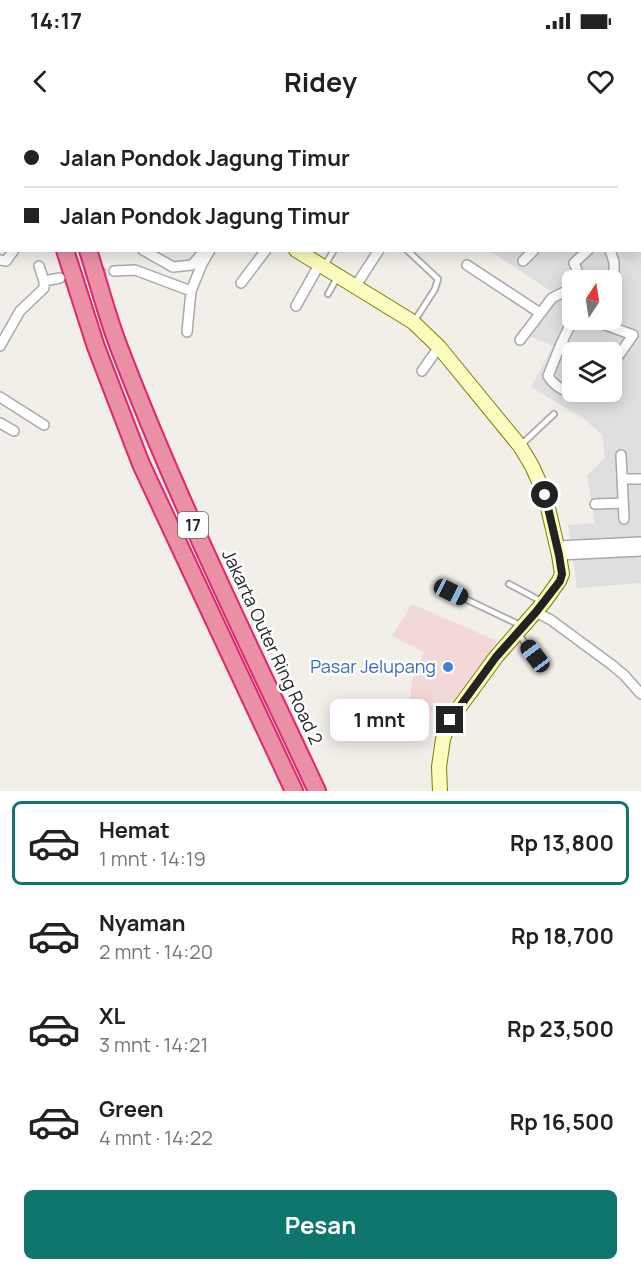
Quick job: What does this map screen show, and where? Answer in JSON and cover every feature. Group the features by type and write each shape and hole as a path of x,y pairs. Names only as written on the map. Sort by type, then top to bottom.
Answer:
{"highway":[{"name":"17","path":"66,252 96,347 141,464 294,791"},
{"name":"Jakarta Outer Ring Road 2","path":"89,252 117,340 163,456 317,791"}],"street":[{"path":"0,260 6,261 13,252"},
{"path":"158,254 173,267 192,265 202,252"},
{"path":"187,332 191,291 209,252"},
{"path":"240,283 264,252"},
{"path":"356,287 378,252"},
{"path":"523,261 532,252"},
{"path":"578,270 574,263 586,252"},
{"path":"610,252 614,270"},
{"path":"296,306 310,257 413,322 439,347 520,446 545,495 558,551 562,574 560,581 490,664 450,720 441,748 440,791"},
{"path":"467,265 540,313"},
{"path":"0,346 20,311 42,290 44,281 39,266"},
{"path":"114,271 135,270 191,291"},
{"path":"44,281 60,278"},
{"path":"520,340 552,298 562,293"},
{"path":"562,387 548,376 568,330"},
{"path":"622,330 637,333 622,352"},
{"path":"422,371 439,347"},
{"path":"0,397 44,425"},
{"path":"0,423 14,431"},
{"path":"621,455 624,519"},
{"path":"622,480 641,479"},
{"path":"595,504 623,503"},
{"path":"558,551 641,542"},
{"path":"558,551 641,551"},
{"path":"540,607 551,620 624,675 641,694"}],"lane":[{"path":"310,257 327,252"},
{"path":"409,252 438,279 435,288 413,322"},
{"path":"328,294 338,276"},
{"path":"520,446 554,414"},
{"path":"509,584 540,607"},
{"path":"451,592 520,630 535,656"}],"shaded area":[{"path":"492,252 641,252 641,583 577,588 568,525 595,523 587,475 605,458 602,435 584,419 531,387 553,346 529,336 558,296"},
{"name":"Pasar Jelupang","path":"412,604 497,641 451,707 446,719 411,700 411,683 424,652 392,636"}],"tunnel":[{"path":"71,277 114,271"}],"place":[{"name":"Pasar Jelupang","path":"448,667"}],"route":[{"path":"450,720 480,677 560,581 562,574 559,555 545,495"}]}
